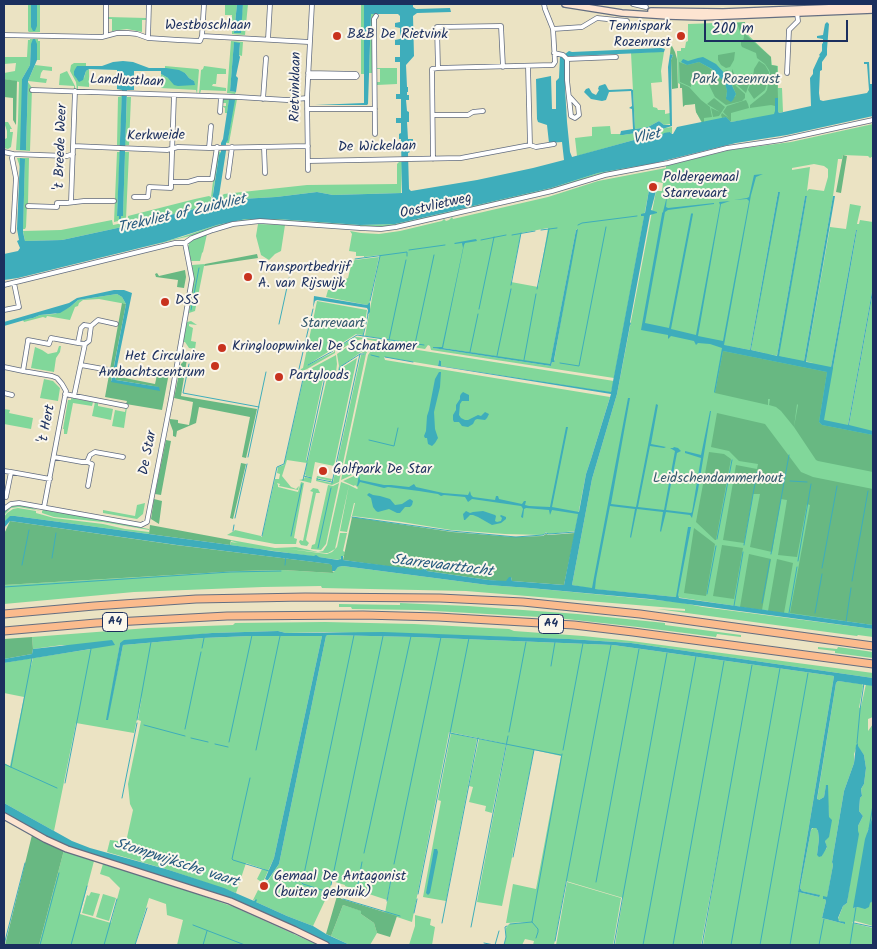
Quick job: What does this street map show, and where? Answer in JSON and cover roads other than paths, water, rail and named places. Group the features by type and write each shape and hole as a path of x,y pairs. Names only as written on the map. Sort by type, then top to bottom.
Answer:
{"highway":[{"name":"A4","path":"4,614 196,599 305,597 440,598 523,602 640,614 873,646"},
{"name":"A4","path":"4,631 96,623 227,616 363,615 438,617 633,632 873,664"}],"street":[{"path":"106,4 106,36"},
{"name":"Westboschlaan","path":"148,38 150,4"},
{"path":"202,36 204,4"},
{"name":"Westboschlaan","path":"268,39 270,4"},
{"name":"Rietvinklaan","path":"308,170 307,98 312,4"},
{"path":"503,67 501,26 437,28 438,68 503,67 554,65 554,29 544,4"},
{"path":"565,4 618,12 668,14 797,11 815,8 873,6"},
{"path":"584,4 668,14"},
{"path":"633,4 646,7"},
{"path":"815,8 873,10"},
{"path":"787,73 790,30 798,21 797,11"},
{"path":"375,134 374,19 376,16"},
{"path":"554,29 582,27 597,18 627,21"},
{"name":"Westboschlaan","path":"4,35 102,37 117,33 128,33 148,38 200,41 202,36 309,42"},
{"path":"554,53 565,58 616,57"},
{"path":"263,98 266,58"},
{"path":"565,58 571,116 575,118 579,115 578,106 569,96"},
{"path":"528,66 530,145"},
{"name":"De Wickelaan","path":"308,161 433,159 432,69 438,68"},
{"path":"356,74 357,76 356,78 308,75 356,74"},
{"name":"Landlustlaan","path":"32,90 287,100 307,98"},
{"name":"'t Breede Weer","path":"71,202 75,92"},
{"path":"134,197 148,198 149,188 171,188 174,95"},
{"path":"220,112 221,97"},
{"path":"307,109 374,109"},
{"path":"433,115 468,115 473,112 483,111"},
{"name":"Oostvlietweg","path":"4,285 175,243 185,244 192,238 224,226 257,222 287,222 381,229 396,227 552,191 605,175 668,163 728,148 781,140 873,120"},
{"path":"209,148 211,126"},
{"path":"433,159 461,158 530,145 554,144"},
{"name":"Kerkweide","path":"73,146 168,150 178,146 209,148 308,146"},
{"path":"171,182 212,179 218,147"},
{"path":"228,177 229,147"},
{"path":"264,147 265,173"},
{"path":"4,152 67,156 73,154"},
{"path":"13,154 16,178 13,231"},
{"path":"28,206 57,207 57,203 114,201"},
{"name":"De Star","path":"4,509 15,503 141,525 147,522 192,279 185,244"},
{"path":"4,310 19,307 14,282"},
{"path":"74,396 84,344 88,341 91,326 98,320 116,324"},
{"path":"78,343 81,328 84,325 91,326"},
{"path":"49,344 51,338 84,344"},
{"path":"23,371 28,340 55,345 56,339"},
{"path":"80,365 109,370"},
{"name":"'t Hert","path":"4,367 52,376 65,388 44,507"},
{"path":"4,393 12,394"},
{"name":"'t Hert","path":"65,394 126,406"},
{"name":"'t Hert","path":"54,457 82,462 87,462 95,452 123,457"},
{"path":"87,462 92,464 88,486"},
{"path":"4,471 50,479"},
{"path":"6,497 6,485 11,472"},
{"path":"4,816 45,839 68,849 230,901 326,945"}],"water":[{"path":"31,4 37,4 37,26 35,31 31,27"},
{"path":"237,4 243,4 241,33 234,33"},
{"path":"364,4 413,4 413,7 416,9 450,8 451,12 417,13 413,16 414,56 406,65 407,95 409,95 409,100 406,100 407,111 409,112 409,122 407,122 408,139 413,139 413,141 408,142 408,147 410,147 410,152 408,153 409,189 411,191 477,180 564,160 562,142 549,143 547,125 538,122 537,119 536,79 551,76 552,109 556,109 556,81 559,78 560,56 565,61 567,122 572,157 664,133 670,132 673,134 677,127 726,117 731,122 774,114 775,98 778,98 779,113 811,106 810,78 822,51 823,43 823,39 817,38 817,36 823,35 827,22 829,24 827,55 822,62 822,70 820,71 820,100 867,93 869,90 867,64 864,64 864,62 869,62 870,84 873,84 873,116 787,135 736,143 655,163 598,173 551,188 395,224 360,225 277,219 246,219 217,225 164,242 4,280 4,254 18,251 20,248 17,241 19,240 17,229 20,158 25,159 23,232 25,241 62,240 210,205 229,99 235,100 226,143 219,196 220,202 317,192 333,195 402,193 401,139 399,139 401,123 396,123 396,118 401,118 401,99 396,99 396,94 400,94 400,62 395,62 395,57 400,57 400,45 395,45 395,40 400,39 400,28 395,27 395,23 400,22 398,14 371,14 368,104 315,105 364,103"},
{"path":"33,39 35,39 37,44 37,60 28,81 26,150 20,150 22,79 30,65"},
{"path":"234,42 240,43 236,92 230,91"},
{"path":"665,49 664,52 567,57 565,54 569,51"},
{"path":"670,54 673,55 671,60 672,126 620,135 621,131 633,129 632,109 629,108 632,106 631,91 609,92 606,100 602,101 591,99 584,92 589,88 596,95 599,86 605,84 609,90 631,89 633,90 635,129 648,127 659,121 664,125 670,125 668,67"},
{"path":"703,57 716,64 728,77 736,94 731,102 726,99 725,83 712,69 699,62 687,65 681,62 683,59 688,61"},
{"path":"123,61 133,62 149,68 179,70 194,81 195,85 174,85 161,74 161,71 134,71 134,90 127,90 123,216 119,219 119,216 117,216 122,90 117,89 117,70 89,69 86,71 83,80 79,82 74,75 74,71 77,66 102,66"},
{"path":"763,174 756,177 751,195 724,345 750,350 778,192 780,192 751,350 777,356 805,196 807,196 779,356 804,361 833,196 835,196 806,362 831,367 857,230 824,420 848,425 873,286 849,425 873,431 873,435 822,425 819,422 827,372 723,351 715,393 722,348 710,344 698,343 696,345 694,341 671,336 668,339 668,335 641,330 662,213 667,196 666,207 668,208 714,204 665,212 645,323 669,328 692,213 671,329 696,335 719,202 730,201 721,204 698,336 723,341 749,201 747,199 734,200 749,197 754,175"},
{"path":"649,190 656,191 651,210 657,213 650,215 617,394 592,479 572,585 592,588 628,398 630,398 611,504 636,507 656,404 658,405 651,444 666,447 650,446 638,507 664,510 675,451 670,448 674,447 681,451 677,453 666,510 692,512 701,458 685,453 685,451 701,455 711,411 698,490 692,518 690,515 666,512 661,532 663,512 637,509 631,538 635,509 610,506 595,589 676,597 688,527 691,527 679,598 873,625 873,629 650,599 488,585 343,566 332,571 330,564 177,545 10,521 4,528 5,521 10,516 15,516 272,551 316,555 338,560 343,556 343,560 421,570 424,566 427,571 488,580 506,581 511,577 512,581 564,585 578,514 552,510 550,515 549,510 526,508 524,509 523,518 521,517 523,509 521,506 472,499 468,502 465,497 441,496 419,491 384,488 360,482 357,486 359,475 360,480 384,485 409,487 414,484 416,487 443,493 468,495 470,491 473,497 495,500 496,496 498,496 499,499 522,504 526,501 525,505 529,506 550,507 566,427 568,427 552,507 579,512 586,474 611,394 438,366 439,360 441,361 441,366 611,392 644,216 641,216 641,214 645,213"},
{"path":"578,229 555,362 552,362 551,366 433,348 442,347 463,248 462,243 454,243 476,239 477,241 465,243 464,245 443,348 550,364 576,230"},
{"path":"114,290 124,290 132,293 115,376 116,380 159,387 160,391 111,382 126,304 122,297 117,294 78,300 60,313 40,315 4,326 4,322 69,303 77,298"},
{"path":"314,296 367,305 370,302 370,312 367,316 367,308 317,300 313,308"},
{"path":"439,372 441,372 440,387 434,412 435,429 438,438 432,446 428,444 427,438 424,436 435,379"},
{"path":"463,392 469,395 469,401 462,401 460,404 459,415 461,418 468,420 478,415 481,416 485,412 489,414 485,420 477,419 468,427 462,426 459,422 454,422 453,415 456,405"},
{"path":"369,493 390,499 395,505 402,504 410,499 413,501 410,507 405,507 400,513 389,509 378,512 373,507 371,498 367,495"},
{"path":"466,511 470,513 483,511 495,515 495,521 497,522 501,521 501,515 506,517 506,519 501,523 492,525 473,515 464,520 463,514"},
{"path":"278,631 286,633 383,632 631,643 873,678 873,686 838,681 836,683 817,799 819,800 824,797 826,785 828,785 829,817 832,820 829,837 825,841 827,847 822,856 819,857 817,855 818,831 816,828 811,830 800,888 802,891 820,895 819,897 798,892 834,676 613,645 414,637 326,636 279,864 267,880 265,879 274,858 322,636 203,638 123,645 108,720 106,720 120,643 124,640 212,633"},
{"path":"112,640 115,645 4,663 4,659 32,654 33,649"},
{"path":"858,743 864,755 866,768 864,784 861,789 862,796 860,798 859,811 863,816 858,826 859,834 847,903 843,906 838,918 839,921 845,922 845,924 822,918 826,901 823,899 823,896 827,897 844,791 854,763 856,745"},
{"path":"4,803 72,841 224,888 254,901 256,899 256,902 313,926 350,945 332,945 229,898 64,845 4,814"},
{"path":"873,816 873,901 865,909 853,908 865,839"},
{"path":"434,849 437,849 438,852 428,895 426,893"}],"waterway":[{"path":"578,225 637,216"},
{"path":"560,363 579,366 606,227"},
{"path":"541,230 557,228"},
{"path":"537,289 549,229"},
{"path":"512,235 535,231"},
{"path":"511,285 521,233"},
{"path":"481,240 506,235"},
{"path":"479,309 494,237"},
{"path":"409,250 445,245"},
{"path":"355,259 407,252 407,256"},
{"path":"415,344 434,255"},
{"path":"370,301 380,256"},
{"path":"389,340 406,260"},
{"path":"191,310 199,268"},
{"path":"279,324 289,278"},
{"path":"497,356 511,289"},
{"path":"524,360 536,294"},
{"path":"299,369 313,309"},
{"path":"470,352 478,314"},
{"path":"363,336 368,315"},
{"path":"338,347 357,335 424,345"},
{"path":"308,365 333,351 332,348"},
{"path":"339,373 340,367 360,354 364,354"},
{"path":"332,483 360,354"},
{"path":"371,355 379,357"},
{"path":"385,357 413,362"},
{"path":"189,364 183,393 259,407"},
{"path":"307,461 325,377 334,371"},
{"path":"248,457 266,372"},
{"path":"262,536 277,467 284,464 303,379 301,376"},
{"path":"369,440 394,446 398,428"},
{"path":"771,554 789,455"},
{"path":"717,539 732,460"},
{"path":"303,480 307,463"},
{"path":"235,518 247,464"},
{"path":"744,545 757,472"},
{"path":"304,476 311,478"},
{"path":"317,479 332,482"},
{"path":"790,481 807,482"},
{"path":"291,536 302,484"},
{"path":"798,561 811,484"},
{"path":"822,568 837,486"},
{"path":"318,548 331,488"},
{"path":"852,581 868,491"},
{"path":"352,517 451,531 516,537 575,532"},
{"path":"233,531 234,525"},
{"path":"22,565 29,530"},
{"path":"52,558 56,533"},
{"path":"707,594 716,546"},
{"path":"734,606 743,552"},
{"path":"285,565 286,556"},
{"path":"762,603 770,560"},
{"path":"789,613 797,567"},
{"path":"4,587 230,572 281,571"},
{"path":"815,613 822,574"},
{"path":"846,622 851,588"},
{"path":"229,742 252,635"},
{"path":"303,879 354,635"},
{"path":"256,750 280,636"},
{"path":"331,885 383,636"},
{"path":"364,853 411,636"},
{"path":"394,864 441,637"},
{"path":"202,648 204,638"},
{"path":"418,894 469,638"},
{"path":"137,720 151,642"},
{"path":"509,732 526,642"},
{"path":"551,666 555,642"},
{"path":"563,750 583,643"},
{"path":"555,941 611,645"},
{"path":"65,783 91,649"},
{"path":"596,882 639,649"},
{"path":"185,729 201,652"},
{"path":"614,945 667,653"},
{"path":"643,945 696,656"},
{"path":"11,767 32,658"},
{"path":"673,945 724,661"},
{"path":"702,945 752,665"},
{"path":"731,945 780,668"},
{"path":"760,945 808,673"},
{"path":"857,743 864,683"},
{"path":"122,798 137,723"},
{"path":"144,725 185,736"},
{"path":"450,733 561,755"},
{"path":"471,927 508,736"},
{"path":"191,738 208,742"},
{"path":"442,923 478,738"},
{"path":"215,744 228,747"},
{"path":"513,857 534,750"},
{"path":"510,924 532,922 562,754"},
{"path":"4,764 57,788"},
{"path":"250,778 232,859 269,871"},
{"path":"869,829 873,805"},
{"path":"358,884 362,862"},
{"path":"4,945 25,863"},
{"path":"387,901 393,869"},
{"path":"40,945 59,873"},
{"path":"278,875 296,882"},
{"path":"302,883 325,891"},
{"path":"71,945 87,886"},
{"path":"790,945 799,892"},
{"path":"104,945 117,899"},
{"path":"343,899 400,916"},
{"path":"414,913 417,899"},
{"path":"850,945 856,907"},
{"path":"135,945 147,908"},
{"path":"819,945 824,919"},
{"path":"532,922 538,929 536,938"},
{"path":"854,923 873,927"},
{"path":"193,925 245,945"},
{"path":"504,945 506,937 505,927 507,926"},
{"path":"203,945 207,931"},
{"path":"495,945 499,931"},
{"path":"484,943 494,945"}],"place":[{"name":"B&B De Rietvink","path":"337,36"},
{"name":"Tennispark Rozenrust","path":"681,36"},
{"name":"Poldergemaal Starrevaart","path":"653,187"},
{"name":"Transportbedrijf A. van Rijswijk","path":"248,277"},
{"name":"DSS","path":"165,302"},
{"name":"Kringloopwinkel De Schatkamer","path":"222,348"},
{"name":"Het Circulaire Ambachtscentrum","path":"215,366"},
{"name":"Partyloods","path":"279,377"},
{"name":"Golfpark De Star","path":"323,471"},
{"name":"Gemaal De Antagonist (buiten gebruik)","path":"264,886"}],"park label":[{"name":"Park Rozenrust","path":"736,81"},
{"name":"Starrevaart","path":"333,325"},
{"name":"Leidschendammerhout","path":"718,480"}],"water label":[{"name":"Vliet","path":"647,138"},
{"name":"Trekvliet of Zuidvliet","path":"182,215"},
{"name":"Starrevaarttocht","path":"442,567"},
{"name":"Stompwijksche vaart","path":"176,864"}]}
